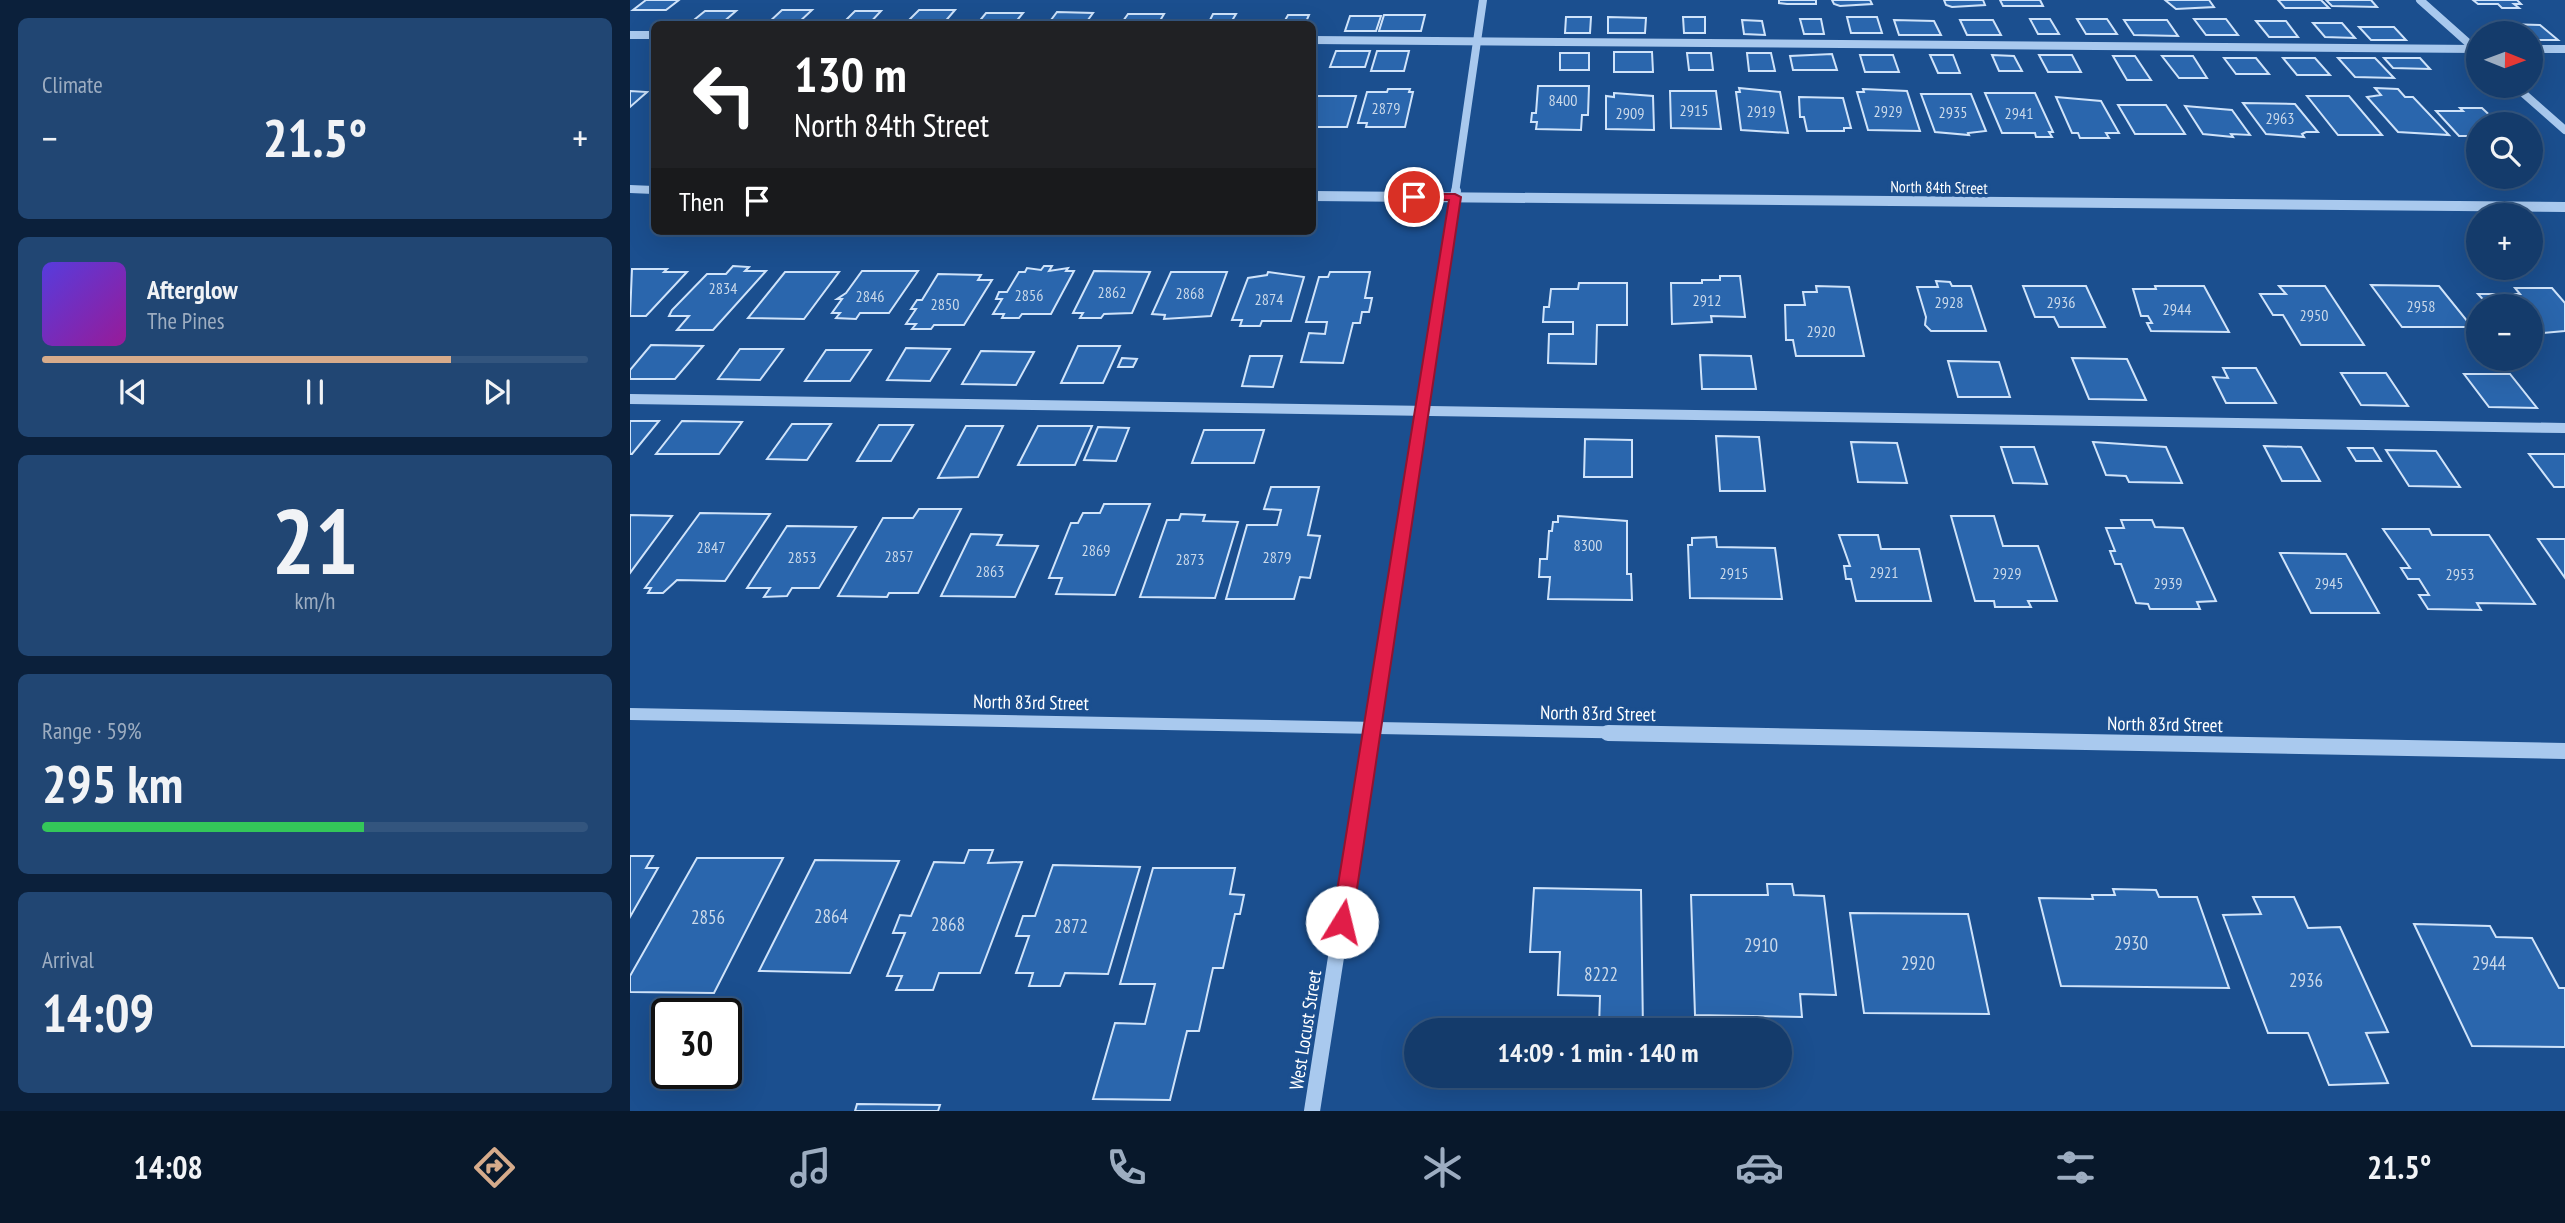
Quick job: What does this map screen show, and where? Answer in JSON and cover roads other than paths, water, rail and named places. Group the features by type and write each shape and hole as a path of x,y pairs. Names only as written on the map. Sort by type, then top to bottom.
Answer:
{"street":[{"name":"West Locust Street","path":"1312,1111 1422,412 1483,0"},
{"path":"2420,0 2466,40"},
{"path":"630,35 651,35"},
{"path":"1316,40 2466,50"},
{"path":"2543,49 2565,49"},
{"path":"2529,98 2565,130"},
{"path":"630,189 651,190"},
{"name":"North 84th Street","path":"1316,196 2565,207"},
{"path":"630,399 2565,428"},
{"name":"North 83rd Street","path":"630,714 2565,751"}]}
